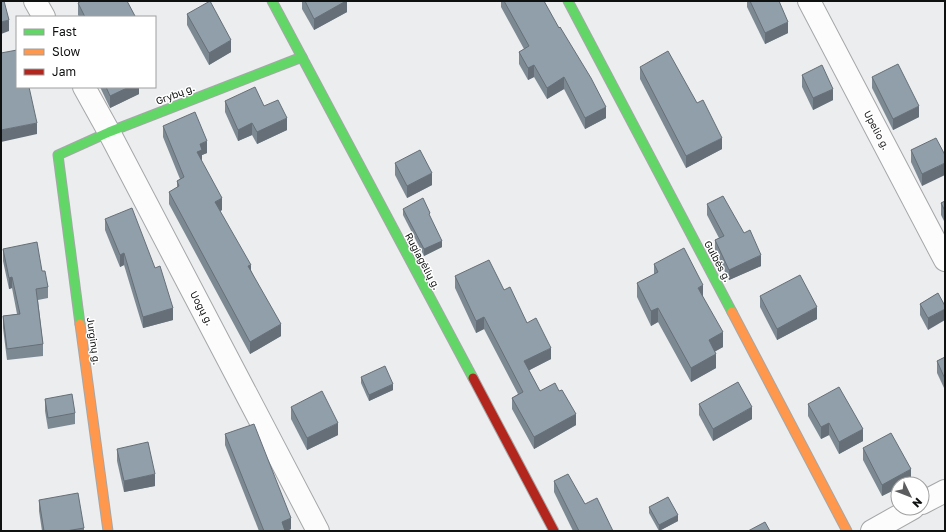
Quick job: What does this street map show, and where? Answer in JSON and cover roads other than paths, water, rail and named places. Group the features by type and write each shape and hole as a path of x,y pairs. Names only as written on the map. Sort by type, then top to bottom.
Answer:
{"street":[{"path":"35,1 43,16"},
{"name":"Rugiagėlių g.","path":"272,1 554,531"},
{"name":"Gulbės g.","path":"568,1 847,531"},
{"name":"Upelio g.","path":"809,1 945,260"},
{"name":"Grybų g.","path":"58,155 109,132 302,57"},
{"name":"Uogų g.","path":"85,88 318,531"},
{"name":"Jurginų g.","path":"58,155 108,531"},
{"path":"930,499 945,491"},
{"path":"872,531 899,516"}]}
